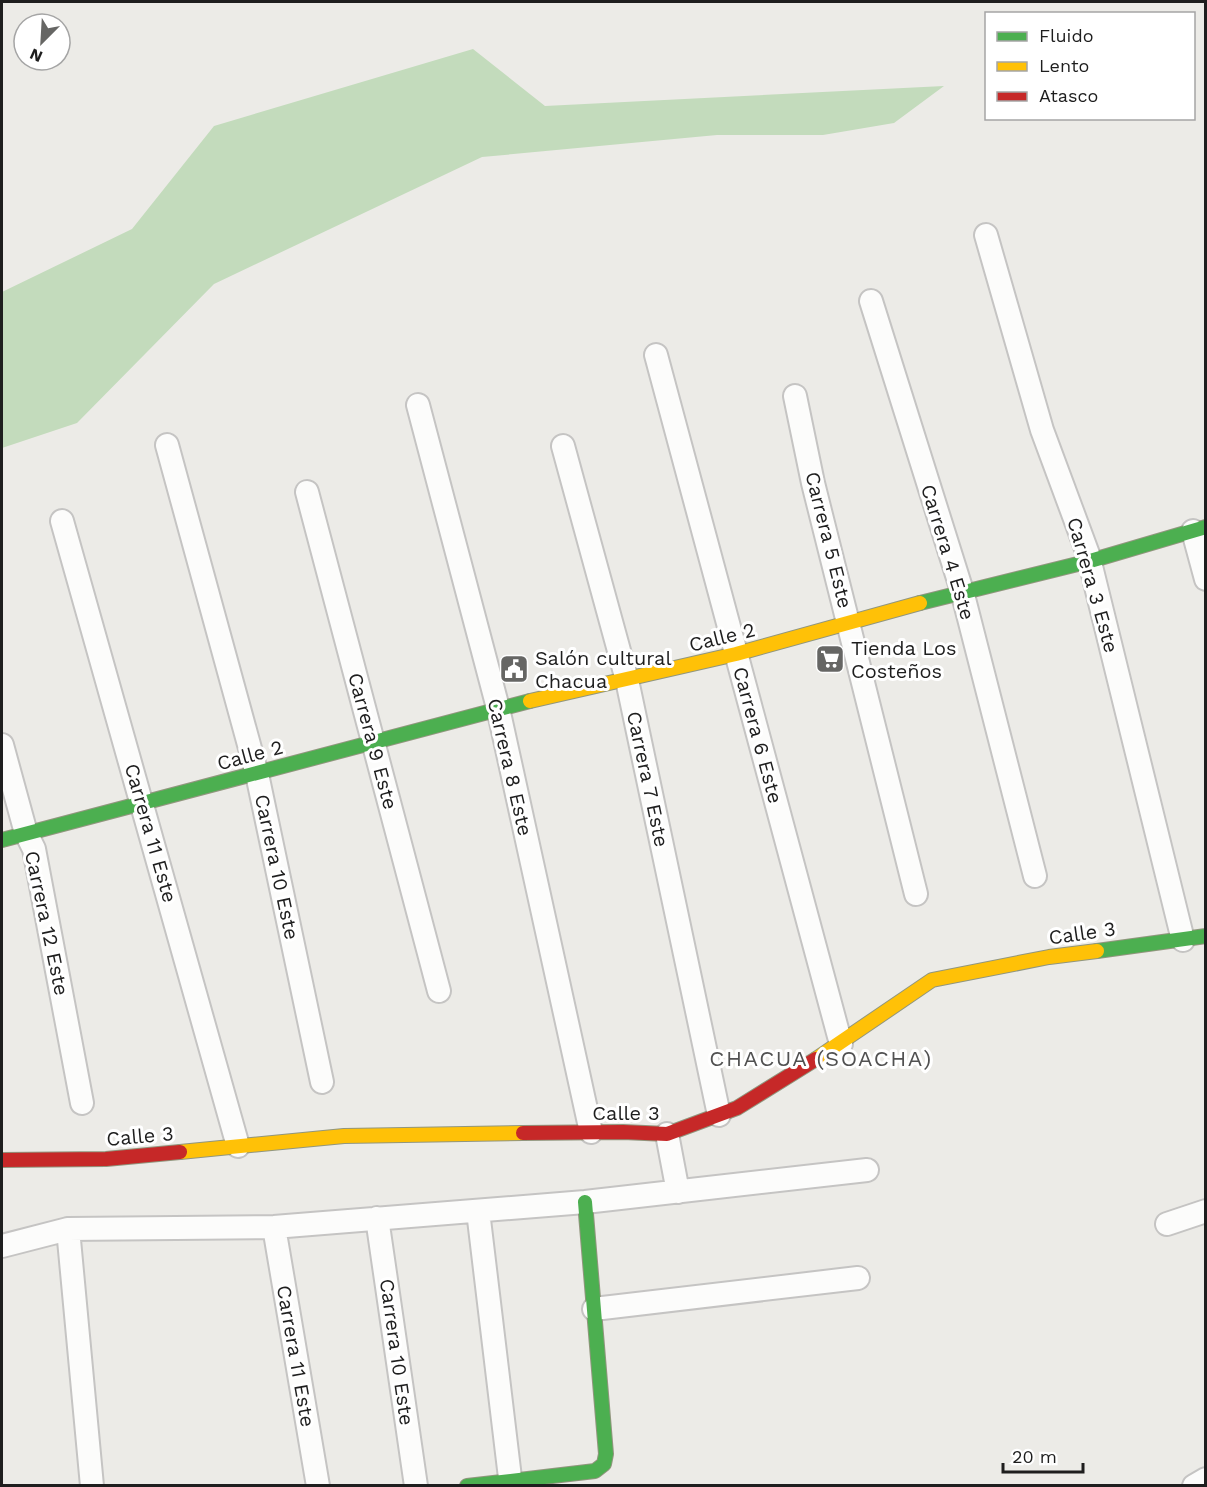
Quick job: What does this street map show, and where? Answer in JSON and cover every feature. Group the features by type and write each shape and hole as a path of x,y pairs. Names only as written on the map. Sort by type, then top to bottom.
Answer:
{"street":[{"name":"Carrera 3 Este","path":"986,236 1042,430 1090,561 1183,940"},
{"name":"Carrera 4 Este","path":"871,301 962,591 1035,876"},
{"name":"Carrera 6 Este","path":"656,356 841,1044"},
{"name":"Carrera 5 Este","path":"795,396 813,483 916,894"},
{"name":"Carrera 8 Este","path":"418,405 498,708 591,1132"},
{"name":"Carrera 10 Este","path":"167,445 256,774 322,1083"},
{"name":"Carrera 7 Este","path":"563,446 627,680 719,1115"},
{"name":"Carrera 9 Este","path":"307,492 439,991"},
{"name":"Carrera 11 Este","path":"62,521 238,1146"},
{"name":"Calle 2","path":"2,840 498,708 736,654 962,591 1090,561 1199,529"},
{"path":"1199,529 1206,579"},
{"name":"Carrera 12 Este","path":"2,746 26,833 34,849 82,1103"},
{"name":"Calle 3","path":"2,1160 106,1159 344,1136 591,1132 667,1134 737,1108 841,1044 932,980 1049,957 1206,936"},
{"path":"667,1134 678,1192"},
{"path":"2,1246 68,1228 274,1227 585,1202 867,1170"},
{"path":"467,1485 511,1483 595,1471 604,1464 606,1454 585,1202"},
{"path":"478,1210 511,1483"},
{"path":"1167,1224 1206,1211"},
{"name":"Carrera 10 Este","path":"377,1218 416,1485"},
{"name":"Carrera 11 Este","path":"274,1227 318,1485"},
{"path":"68,1228 92,1485"},
{"path":"594,1309 858,1278"},
{"path":"1194,1485 1206,1479"}],"green space":[{"path":"473,49 545,106 944,86 894,123 823,135 717,135 482,157 214,284 77,423 2,448 2,292 132,229 214,126"}],"traffic: fast":[{"path":"920,603 1090,561 1206,527"},
{"path":"2,840 530,701"},
{"path":"1097,951 1206,936"},
{"path":"467,1486 595,1471 604,1464 606,1454 585,1202"}],"traffic: slow":[{"path":"530,701 736,654 920,603"},
{"path":"816,1059 932,980 1049,957 1097,951"},
{"path":"180,1152 344,1136 523,1133"}],"traffic: jam":[{"path":"523,1133 667,1134 737,1108 816,1059"},
{"path":"2,1160 106,1159 180,1152"}],"place":[{"name":"Tienda Los Costeños","path":"830,659"},
{"name":"Salón cultural Chacua","path":"514,669"}],"district":[{"name":"CHACUA (SOACHA)","path":"821,1058"}]}
